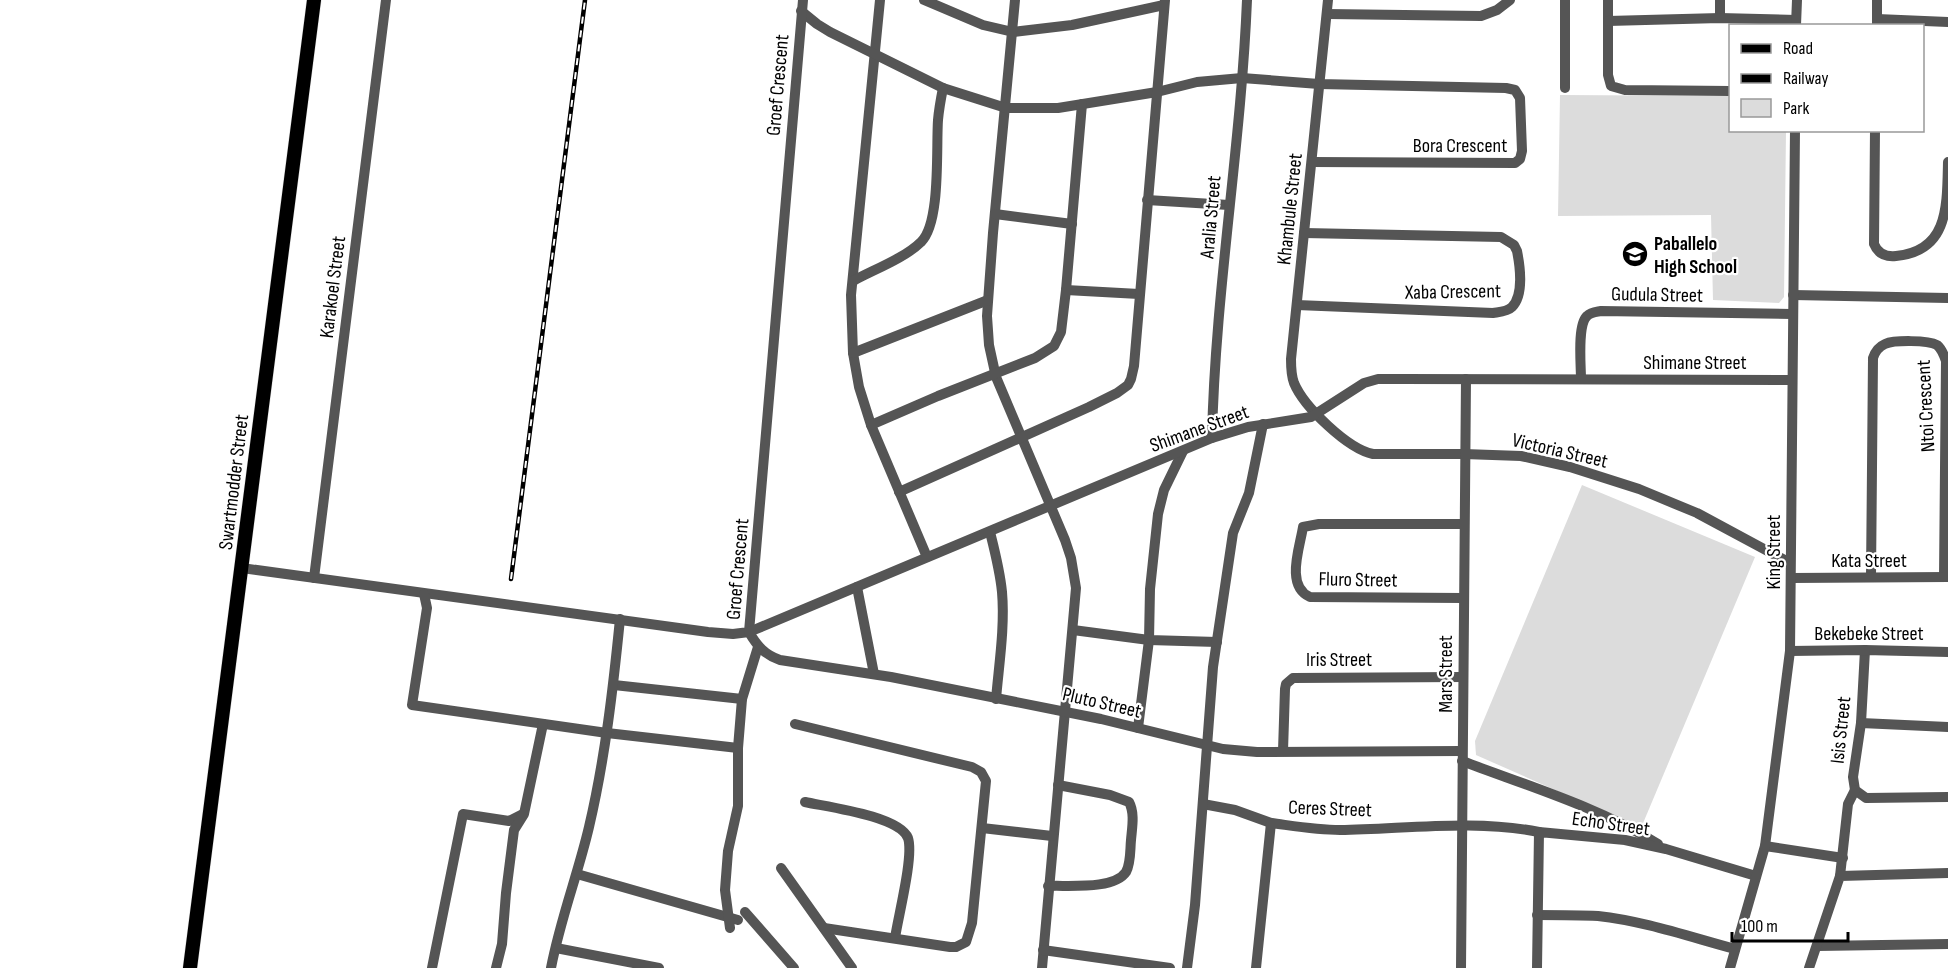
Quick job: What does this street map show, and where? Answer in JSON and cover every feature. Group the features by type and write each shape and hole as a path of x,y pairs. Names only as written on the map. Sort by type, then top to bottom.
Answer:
{"main road":[{"name":"Swartmodder Street","path":"190,968 314,0"}],"street":[{"name":"Karakoel Street","path":"314,578 386,0"},
{"path":"879,0 853,281 851,323 853,353 859,387 871,425 927,557"},
{"path":"899,492 1089,407 1128,385 1134,366 1165,3 1072,25 1013,32 983,25 924,0"},
{"path":"1015,0 988,300 989,345 995,373 1065,540 1076,588 1052,836 1042,968"},
{"name":"Aralia Street","path":"1212,438 1215,357 1242,78 1247,0"},
{"name":"Khambule Street","path":"1318,414 1294,384 1291,368 1328,0"},
{"path":"1327,14 1481,16 1497,10 1510,0"},
{"path":"1565,0 1565,88"},
{"path":"1608,0 1608,75 1609,83 1614,87 1625,90 1729,91"},
{"path":"1720,0 1720,18"},
{"path":"1608,21 1720,18 1796,23 1797,0"},
{"path":"1877,0 1877,22 1948,22"},
{"name":"Groef Crescent","path":"242,568 620,620 724,633 749,632 802,5"},
{"path":"802,5 817,24 942,88 1006,108 1040,109 1082,104 1157,92 1197,82 1242,78 1319,84"},
{"name":"Bora Crescent","path":"1312,162 1510,164 1518,161 1522,151 1520,98 1513,89 1319,84"},
{"path":"853,281 910,250 926,236 930,227 935,194 938,118 942,88"},
{"path":"871,425 1043,354 1054,346 1061,332 1066,290 1082,104"},
{"name":"King Street","path":"1730,968 1765,846 1790,651 1795,132"},
{"path":"1875,132 1874,244 1884,255 1893,257 1917,253 1925,250 1941,236 1947,211 1948,162"},
{"path":"1147,200 1229,205"},
{"path":"995,214 1072,224"},
{"name":"Xaba Crescent","path":"1297,305 1493,313 1512,307 1519,292 1516,251 1514,245 1501,237 1304,233"},
{"path":"1066,290 1139,294"},
{"path":"1793,295 1948,298"},
{"path":"853,353 988,300"},
{"name":"Gudula Street","path":"1581,379 1581,326 1591,313 1601,311 1792,314"},
{"name":"Ntoi Crescent","path":"1871,577 1873,358 1877,349 1887,343 1924,342 1939,347 1946,361 1946,577"},
{"name":"Shimane Street","path":"749,632 1212,438 1234,430 1311,417 1356,387 1372,381 1400,378 1792,380"},
{"name":"Mars Street","path":"1461,968 1462,598 1466,379"},
{"path":"1292,420 1300,411 1304,399"},
{"name":"Victoria Street","path":"1318,414 1342,438 1363,452 1521,456 1570,467 1639,489 1697,513 1790,563"},
{"path":"1187,968 1192,936 1213,667 1233,533 1249,493 1263,424"},
{"path":"1138,729 1149,640 1150,589 1158,514 1164,490 1183,451"},
{"name":"Fluro Street","path":"1462,598 1310,597 1305,595 1298,586 1296,572 1303,527 1319,524 1464,524"},
{"path":"990,532 1002,592 996,699"},
{"name":"Kata Street","path":"1791,578 1946,577"},
{"path":"857,587 874,674"},
{"path":"424,594 427,608 412,705 607,733 738,748"},
{"path":"551,968 597,792 614,685 620,620"},
{"path":"1073,630 1149,640 1217,642"},
{"path":"749,632 758,647 742,699 738,748 738,806 728,851 725,890 741,917 793,968"},
{"name":"Pluto Street","path":"758,647 780,660 874,674 1065,712 1237,751 1462,756"},
{"name":"Isis Street","path":"1865,650 1860,723 1853,777 1855,790 1866,798 1948,797"},
{"name":"Bekebeke Street","path":"1790,651 1948,652"},
{"name":"Iris Street","path":"1283,752 1285,689 1286,684 1293,678 1463,677"},
{"path":"614,685 742,699"},
{"path":"1860,723 1948,727"},
{"path":"496,968 502,944 514,830 524,814 543,724"},
{"path":"795,724 978,769 984,774 986,781 972,922 966,942 950,947 824,928"},
{"path":"1462,756 1624,825 1666,849"},
{"path":"1048,886 1114,882 1124,875 1130,861 1133,813 1129,802 1110,795 1058,785"},
{"path":"1809,968 1840,876 1848,804 1855,790"},
{"path":"806,802 877,819 894,825 906,834 910,853 895,938"},
{"path":"1203,804 1235,810 1271,823"},
{"path":"432,968 463,814 509,821 524,814"},
{"name":"Ceres Street","path":"1256,968 1271,823 1337,830 1461,826 1539,832"},
{"path":"982,828 1052,836"},
{"path":"1537,968 1539,832"},
{"name":"Echo Street","path":"1539,832 1625,840 1666,849 1756,876"},
{"path":"1765,846 1843,858"},
{"path":"781,868 852,968"},
{"path":"1840,876 1948,873"},
{"path":"577,874 741,917"},
{"path":"1537,915 1598,916 1618,919 1735,949"},
{"path":"1817,946 1948,944"},
{"path":"556,948 659,968"},
{"path":"1043,950 1170,968"}],"green space":[{"path":"1560,95 1729,96 1729,132 1786,132 1784,297 1779,303 1713,300 1711,215 1558,216"},
{"path":"1582,485 1755,557 1641,828 1476,755 1475,741"}],"railway":[{"path":"511,579 585,0"}],"place":[{"name":"Paballelo High School","path":"1635,254"}]}
